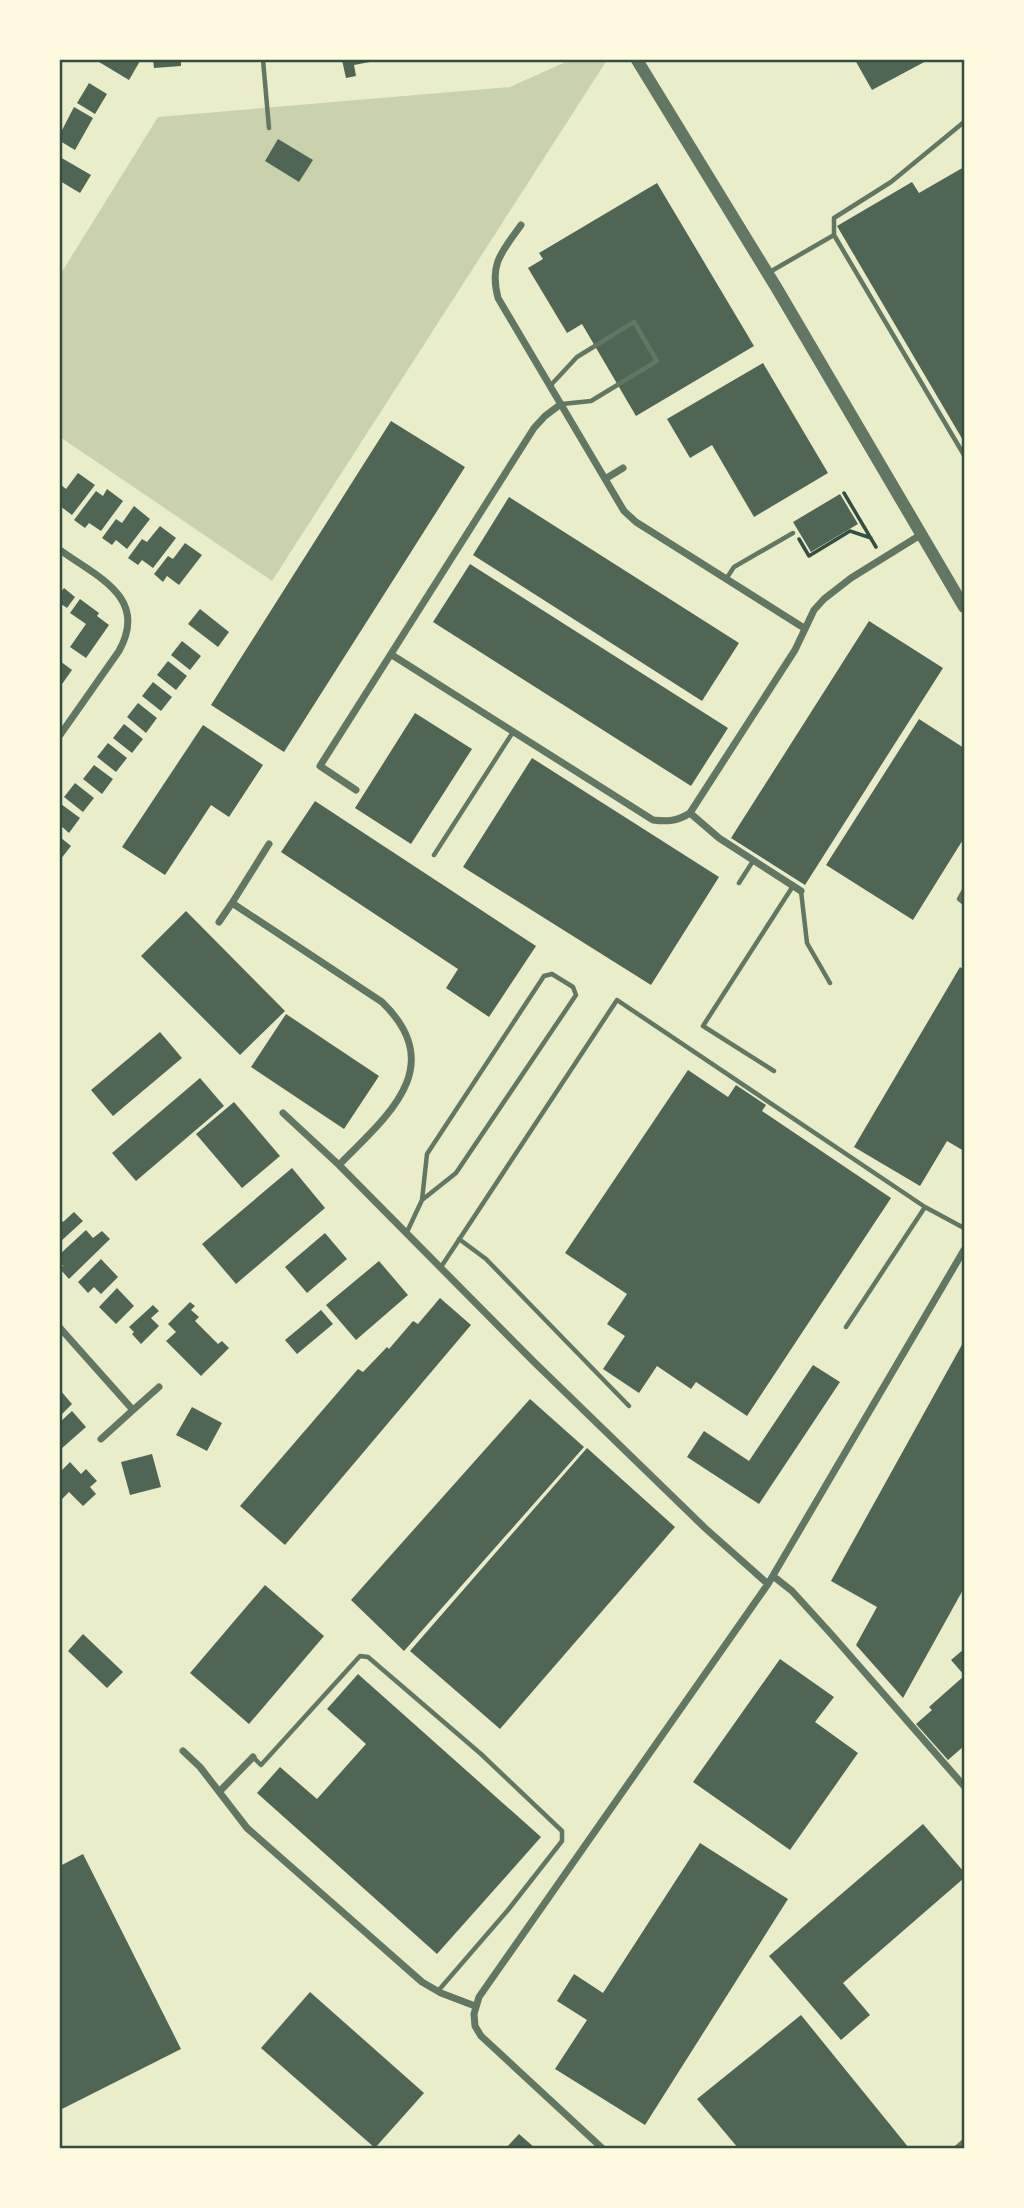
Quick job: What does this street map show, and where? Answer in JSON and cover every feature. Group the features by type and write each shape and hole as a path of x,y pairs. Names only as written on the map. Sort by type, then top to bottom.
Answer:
{"street":[{"path":"637,60 923,534 964,607"},
{"path":"521,225 496,260 494,281 498,298 624,511 635,522 804,628"},
{"path":"356,790 320,766 534,428 561,404"},
{"path":"605,479 623,468"},
{"path":"392,655 653,820 681,819 690,813 795,650 804,628 824,599 851,578 923,534"},
{"path":"60,550 122,598 129,623 127,636 119,651 60,736"},
{"path":"690,813 705,828 797,888"},
{"path":"219,922 269,844"},
{"path":"232,903 382,1002 398,1018 410,1043 412,1069 402,1094 385,1118 339,1165"},
{"path":"283,1113 339,1165 705,1528 768,1584"},
{"path":"602,2148 481,2036 475,2026 475,2006 487,1984 768,1584 964,1250"},
{"path":"60,1328 133,1410"},
{"path":"101,1439 159,1387"},
{"path":"773,1576 792,1591 832,1634 964,1786"},
{"path":"183,1751 220,1791 247,1828 412,1974 438,1992 475,2006"},
{"path":"220,1791 253,1757"}],"lane":[{"path":"263,60 269,128"},
{"path":"964,122 891,182 834,218 834,235 964,455"},
{"path":"767,274 834,235"},
{"path":"550,386 577,357 634,322 657,361 591,401 561,404"},
{"path":"725,580 734,567 793,533"},
{"path":"434,855 513,732"},
{"path":"739,883 754,860"},
{"path":"797,888 807,943 830,983"},
{"path":"774,1071 703,1026 797,888"},
{"path":"964,890 959,899 964,903"},
{"path":"406,1233 422,1200 427,1154 544,975 552,974 573,987 576,995 456,1173 422,1200"},
{"path":"440,1267 617,1000 925,1207 964,1228"},
{"path":"846,1327 925,1207"},
{"path":"459,1239 486,1259 629,1406"},
{"path":"253,1757 261,1765 360,1656 368,1657 481,1754 562,1831 562,1841 520,1896 438,1992"},
{"path":"956,2148 964,2141"}],"path":[{"path":"844,493 883,558"},
{"path":"793,533 795,532 809,556 850,531 871,538"}],"green space":[{"path":"570,60 607,60 272,581 60,437 60,275 158,117 510,87"}],"building":[{"path":"153,60 181,60 181,66 154,68"},
{"path":"342,60 375,61 354,65 356,76 346,78"},
{"path":"855,60 928,60 872,90"},
{"path":"140,61 129,80 99,62"},
{"path":"89,83 107,94 95,114 77,103"},
{"path":"74,107 93,118 75,150 60,141 60,134"},
{"path":"278,139 313,160 299,182 265,161"},
{"path":"60,157 91,175 80,193 60,181"},
{"path":"964,167 964,442 837,226 912,182 919,193"},
{"path":"657,183 754,346 636,416 582,324 567,333 528,268 543,259 539,253"},
{"path":"763,363 828,473 754,517 712,445 690,458 667,419"},
{"path":"391,421 465,467 284,752 211,705"},
{"path":"78,473 95,485 72,515 60,506 60,487 61,485 66,489"},
{"path":"107,489 123,501 101,531 89,523 85,528 74,520 96,491 103,496"},
{"path":"840,494 858,524 811,552 793,522"},
{"path":"509,497 739,643 702,701 473,555"},
{"path":"134,506 150,519 127,549 116,540 112,545 102,538 116,519 122,523"},
{"path":"160,526 176,538 153,568 142,560 138,565 128,558 142,539 147,542"},
{"path":"185,543 202,555 179,585 167,576 163,582 154,574 168,556 173,559"},
{"path":"470,564 728,728 691,786 433,622"},
{"path":"64,588 75,597 67,608 61,604 60,606 60,590 61,592"},
{"path":"80,599 99,613 97,616 109,625 86,658 70,647 86,624 70,613"},
{"path":"200,609 229,632 218,647 188,624"},
{"path":"869,621 943,668 805,885 731,838"},
{"path":"182,641 201,656 190,670 171,655"},
{"path":"60,661 72,670 60,687"},
{"path":"168,661 187,676 176,690 157,675"},
{"path":"153,682 172,697 161,711 142,696"},
{"path":"138,703 157,718 146,733 127,717"},
{"path":"415,713 472,749 411,844 355,808"},
{"path":"919,719 964,748 964,838 913,920 826,865"},
{"path":"124,724 143,739 132,753 113,738"},
{"path":"203,725 263,765 229,817 211,805 165,875 122,847"},
{"path":"108,743 127,758 116,772 97,757"},
{"path":"532,758 719,877 651,985 463,867"},
{"path":"94,765 113,779 102,794 83,779"},
{"path":"75,783 94,798 83,812 64,797"},
{"path":"315,801 536,946 489,1017 446,988 458,969 281,852"},
{"path":"61,804 80,818 69,833 60,825"},
{"path":"60,837 71,846 60,860"},
{"path":"186,911 285,1011 240,1055 141,956"},
{"path":"960,967 964,970 964,1151 947,1141 920,1186 854,1147"},
{"path":"286,1014 379,1076 344,1129 251,1067"},
{"path":"160,1032 182,1058 113,1116 91,1090"},
{"path":"688,1070 728,1097 736,1085 766,1105 762,1111 891,1198 747,1416 696,1382 691,1389 657,1366 639,1393 603,1369 625,1336 607,1324 627,1294 565,1253"},
{"path":"200,1078 224,1106 136,1181 112,1153"},
{"path":"234,1102 280,1156 242,1188 196,1134"},
{"path":"292,1168 325,1208 236,1284 202,1244"},
{"path":"74,1212 83,1221 60,1242 60,1217 63,1222"},
{"path":"86,1230 93,1238 102,1231 110,1239 69,1279 60,1269 63,1266 60,1254"},
{"path":"325,1233 347,1259 307,1293 285,1267"},
{"path":"101,1259 118,1277 101,1294 94,1287 88,1293 78,1282"},
{"path":"379,1261 408,1295 356,1340 326,1305"},
{"path":"117,1288 134,1306 116,1324 99,1307"},
{"path":"440,1298 471,1325 285,1545 240,1506 358,1369 363,1372 387,1347 389,1349 413,1321 418,1324"},
{"path":"190,1302 195,1306 191,1310 199,1317 195,1321 218,1344 222,1341 229,1348 201,1376 166,1341 176,1332 168,1324"},
{"path":"153,1305 159,1311 151,1318 159,1326 141,1344 129,1327"},
{"path":"321,1310 333,1324 297,1354 285,1340"},
{"path":"964,1341 964,1588 903,1698 856,1645 877,1607 831,1581"},
{"path":"813,1365 840,1382 759,1504 687,1457 704,1431 749,1461"},
{"path":"60,1390 72,1404 60,1416"},
{"path":"530,1399 584,1447 404,1651 351,1600"},
{"path":"192,1407 222,1423 207,1451 176,1435"},
{"path":"72,1411 86,1427 61,1449 60,1422"},
{"path":"587,1448 675,1527 500,1729 410,1651"},
{"path":"152,1454 161,1487 130,1495 121,1462"},
{"path":"70,1462 81,1474 86,1469 97,1481 90,1487 96,1494 83,1506 69,1492 60,1501 60,1472"},
{"path":"265,1585 324,1636 249,1724 190,1673"},
{"path":"83,1634 123,1672 107,1688 68,1651"},
{"path":"964,1649 964,1675 951,1660"},
{"path":"780,1659 834,1697 815,1722 858,1753 790,1850 693,1782"},
{"path":"358,1674 541,1837 437,1954 257,1793 280,1767 317,1799 366,1744 327,1709"},
{"path":"964,1676 964,1746 948,1760 916,1724 932,1710 929,1707"},
{"path":"923,1824 964,1872 964,1878 843,1983 870,2015 841,2040 769,1956"},
{"path":"700,1843 788,1899 645,2125 555,2069 587,2020 557,2001 574,1974 603,1993"},
{"path":"83,1854 181,2049 60,2110 60,1866"},
{"path":"310,1992 424,2093 375,2148 261,2048"},
{"path":"801,2015 909,2148 738,2148 697,2099"},
{"path":"519,2134 535,2148 506,2148"}]}
